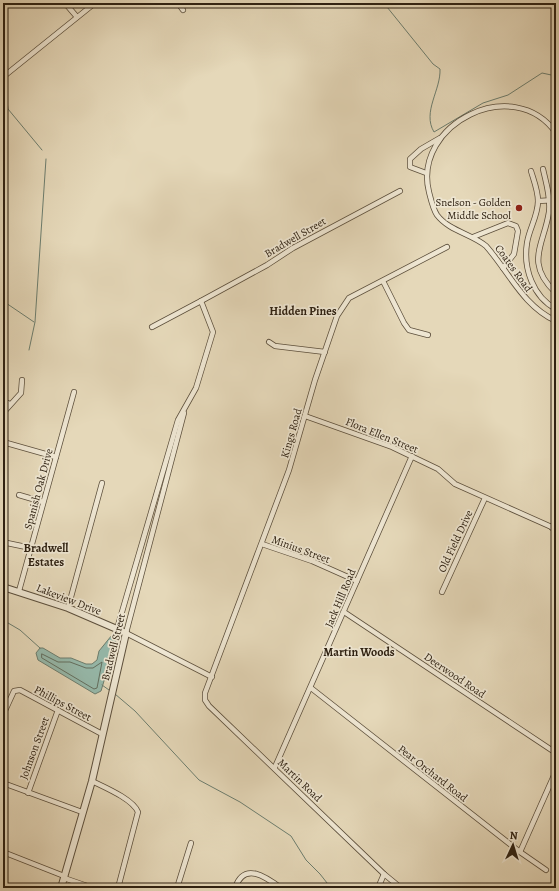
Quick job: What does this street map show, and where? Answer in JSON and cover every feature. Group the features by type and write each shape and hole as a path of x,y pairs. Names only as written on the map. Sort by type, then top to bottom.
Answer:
{"street":[{"path":"65,3 77,17"},
{"path":"4,74 95,3"},
{"path":"178,3 183,10"},
{"name":"Coates Road","path":"556,133 548,121 531,110 510,106 495,106 471,114 454,124 440,138 430,158 426,173 432,206 437,215 458,230 473,237 486,246 531,304 547,317 556,321"},
{"path":"426,173 410,167 410,159 421,149 440,138"},
{"path":"542,169 550,200 549,212 537,254 540,269 549,287 556,292"},
{"path":"531,171 538,201 527,243 528,265 531,280 538,293 549,305 556,309"},
{"name":"Bradwell Street","path":"152,327 268,265 293,248 400,191"},
{"path":"538,201 556,200"},
{"path":"473,237 508,223 516,226 518,231 514,254 504,268"},
{"name":"Kings Road","path":"212,677 289,470 325,352 338,316 345,303 349,298 447,247"},
{"path":"383,281 409,330 428,334"},
{"name":"Bradwell Street","path":"61,888 92,781 126,633 185,412 200,378 213,332 201,301"},
{"path":"269,342 275,346 325,352"},
{"path":"3,413 21,393 22,380"},
{"name":"Spanish Oak Drive","path":"19,591 74,392"},
{"path":"3,401 10,404"},
{"name":"Bradwell Street","path":"117,629 178,420 185,412"},
{"name":"Flora Ellen Street","path":"305,416 392,447 438,469 455,484 554,528"},
{"path":"3,442 56,457"},
{"name":"Jack Hill Road","path":"275,768 412,456"},
{"path":"68,608 102,483"},
{"path":"19,495 43,502"},
{"name":"Old Field Drive","path":"442,592 485,498"},
{"path":"554,528 556,519"},
{"path":"7,543 31,548"},
{"name":"Minius Street","path":"262,544 312,561 357,580"},
{"name":"Lakeview Drive","path":"3,587 68,608 117,629 212,677"},
{"name":"Deerwood Road","path":"344,612 556,753"},
{"name":"Martin Road","path":"212,677 205,693 205,700 384,874 401,888"},
{"name":"Pear Orchard Road","path":"311,688 520,852 546,870"},
{"name":"Phillips Street","path":"3,715 9,699 14,691 20,690 102,734"},
{"name":"Johnson Street","path":"28,793 58,710"},
{"path":"520,852 556,771"},
{"path":"92,781 127,800 136,807 138,812 118,888"},
{"path":"3,783 82,812"},
{"path":"177,888 191,843"},
{"path":"3,852 93,888"},
{"path":"235,888 237,882 243,875 250,874 265,876 281,888"},
{"path":"378,888 384,874"}],"water":[{"path":"112,635 115,637 116,641 101,691 95,694 38,660 36,653 40,648 43,648 60,658 71,658 86,664 92,664 97,660 99,651"}],"waterway":[{"path":"387,7 433,64 440,69 440,77 430,117 434,132 483,103 508,95 542,73 556,76"},
{"path":"5,85 8,109 42,150"},
{"path":"29,350 35,322 46,159"},
{"path":"3,301 34,322"},
{"path":"3,620 20,630 40,648"},
{"path":"102,685 109,690"},
{"path":"115,694 135,711 199,780 240,802 291,836 306,860 331,888"}],"place":[{"name":"Snelson - Golden Middle School","path":"519,208"}],"district":[{"name":"Hidden Pines","path":"303,311"},
{"name":"Bradwell Estates","path":"46,555"},
{"name":"Martin Woods","path":"359,652"}]}
